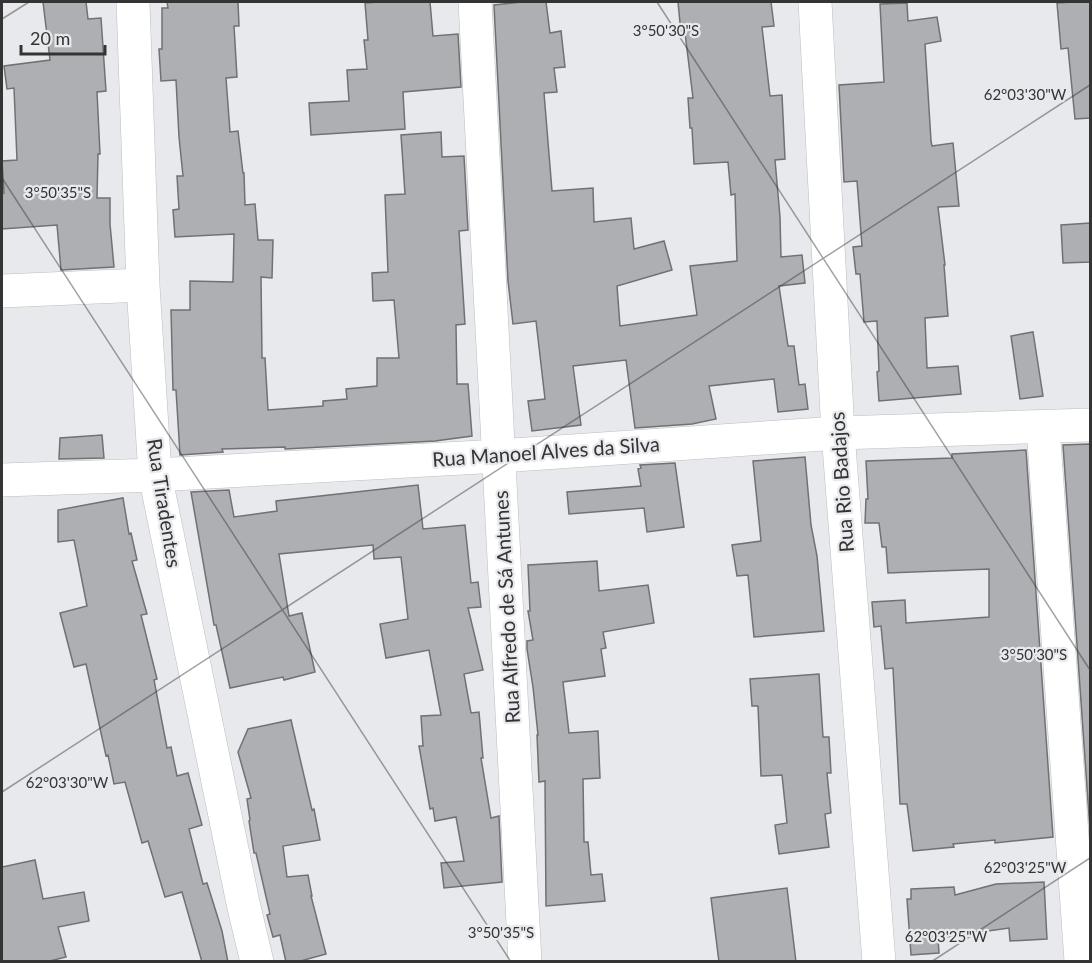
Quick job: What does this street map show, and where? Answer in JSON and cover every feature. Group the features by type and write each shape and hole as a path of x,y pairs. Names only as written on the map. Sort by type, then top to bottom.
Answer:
{"street":[{"name":"Rua Tiradentes","path":"133,2 143,285 155,474 257,962"},
{"name":"Rua Alfredo de Sá Antunes","path":"475,2 525,962"},
{"name":"Rua Rio Badajos","path":"815,2 838,433 879,962"},
{"path":"2,291 143,285"},
{"name":"Rua Manoel Alves da Silva","path":"2,480 500,456 838,433 1090,425"},
{"path":"1043,427 1079,961 1090,959"}],"building":[{"path":"43,2 86,2 88,19 101,18 106,91 97,92 100,154 98,154 97,198 110,198 114,267 61,270 57,225 2,229 2,194 4,193 2,161 17,160 14,88 7,89 4,66 50,60"},
{"path":"167,2 238,2 239,26 234,26 237,77 226,78 230,132 238,131 244,173 245,205 255,204 258,240 273,240 272,278 261,277 262,358 265,358 268,410 323,406 323,401 347,399 346,389 377,386 377,358 399,358 394,300 373,301 372,273 388,272 385,195 405,194 401,135 441,132 442,157 464,156 468,230 459,231 465,324 456,325 457,384 468,384 472,436 435,441 285,449 285,447 222,449 223,452 180,455 176,390 173,390 171,310 190,310 190,281 233,282 234,234 175,237 173,210 179,209 177,176 183,176 176,80 161,81 159,49 162,49 162,8 168,8"},
{"path":"430,2 433,36 458,34 461,87 403,92 405,129 311,135 309,103 349,101 347,70 367,69 364,40 368,40 365,3"},
{"path":"546,2 550,33 561,31 565,67 554,68 557,92 544,93 552,191 593,188 594,222 631,218 634,249 664,241 672,270 617,286 620,326 697,315 690,266 737,261 735,194 731,195 728,162 694,164 688,98 693,98 685,33 681,33 678,2 771,2 774,26 762,27 770,96 782,95 785,159 775,160 781,257 802,255 805,283 779,286 788,346 794,346 799,385 805,384 808,409 778,412 774,379 709,386 716,419 692,424 635,428 626,360 573,366 581,425 532,431 528,401 545,399 536,321 513,324 508,281 494,5"},
{"path":"1090,2 1090,118 1075,119 1068,48 1061,49 1057,3"},
{"path":"907,3 908,21 937,17 941,41 925,44 931,141 932,146 953,143 959,206 938,207 948,316 925,318 927,368 958,366 961,394 879,401 877,321 864,322 860,274 856,274 853,247 862,246 857,181 844,182 839,85 884,82 880,4"},
{"path":"1090,223 1090,262 1063,263 1061,225"},
{"path":"1033,332 1043,396 1020,399 1011,336"},
{"path":"102,435 104,458 59,459 60,438"},
{"path":"1090,444 1090,830 1063,445"},
{"path":"1026,450 1053,837 995,843 995,840 953,844 954,847 913,851 907,804 900,804 893,668 885,669 881,626 874,627 872,602 905,600 906,623 989,617 989,569 888,573 886,547 882,547 879,523 865,523 866,499 868,499 866,461 952,458 952,454"},
{"path":"805,457 824,631 754,637 748,575 737,576 732,545 761,541 753,461"},
{"path":"675,463 684,527 647,532 644,508 569,514 567,492 641,486 638,469 641,468 640,465"},
{"path":"418,485 423,529 465,525 471,583 478,582 481,607 468,608 483,670 464,674 471,713 479,712 483,758 481,758 491,818 499,816 502,882 444,888 441,863 464,861 456,817 435,821 433,808 430,809 419,746 423,746 421,716 441,715 429,650 386,658 380,624 408,619 401,557 374,559 373,545 279,554 289,616 302,613 315,672 284,680 283,677 230,688 216,625 214,625 191,492 229,490 234,517 277,511 276,501"},
{"path":"123,498 129,534 131,533 137,560 132,561 147,614 141,615 157,679 154,680 167,748 171,747 177,776 188,773 202,825 189,829 203,884 207,883 222,931 228,962 202,962 182,892 165,897 148,841 142,843 125,782 114,784 86,664 74,667 60,613 87,606 74,540 58,542 58,510"},
{"path":"597,561 599,591 648,585 654,623 603,632 606,648 601,649 605,676 563,682 569,733 598,731 600,778 583,779 584,842 588,842 591,875 602,874 605,901 546,906 545,781 539,782 538,735 527,649 527,641 533,640 528,611 530,611 528,565"},
{"path":"819,674 823,737 829,737 831,773 827,773 831,813 825,814 829,847 779,854 775,825 787,823 782,775 761,776 758,706 752,706 750,679"},
{"path":"291,720 320,840 283,846 287,877 308,875 326,954 297,962 286,962 280,935 273,937 267,915 270,914 256,853 254,853 247,799 251,798 238,752 248,729"},
{"path":"35,860 43,899 84,892 89,921 58,927 66,957 46,962 2,962 2,867"},
{"path":"1044,882 1047,939 1010,941 1009,928 938,938 939,953 911,955 907,899 911,899 911,889 954,887 955,895 996,884"},
{"path":"787,888 796,962 719,962 711,898"}]}
